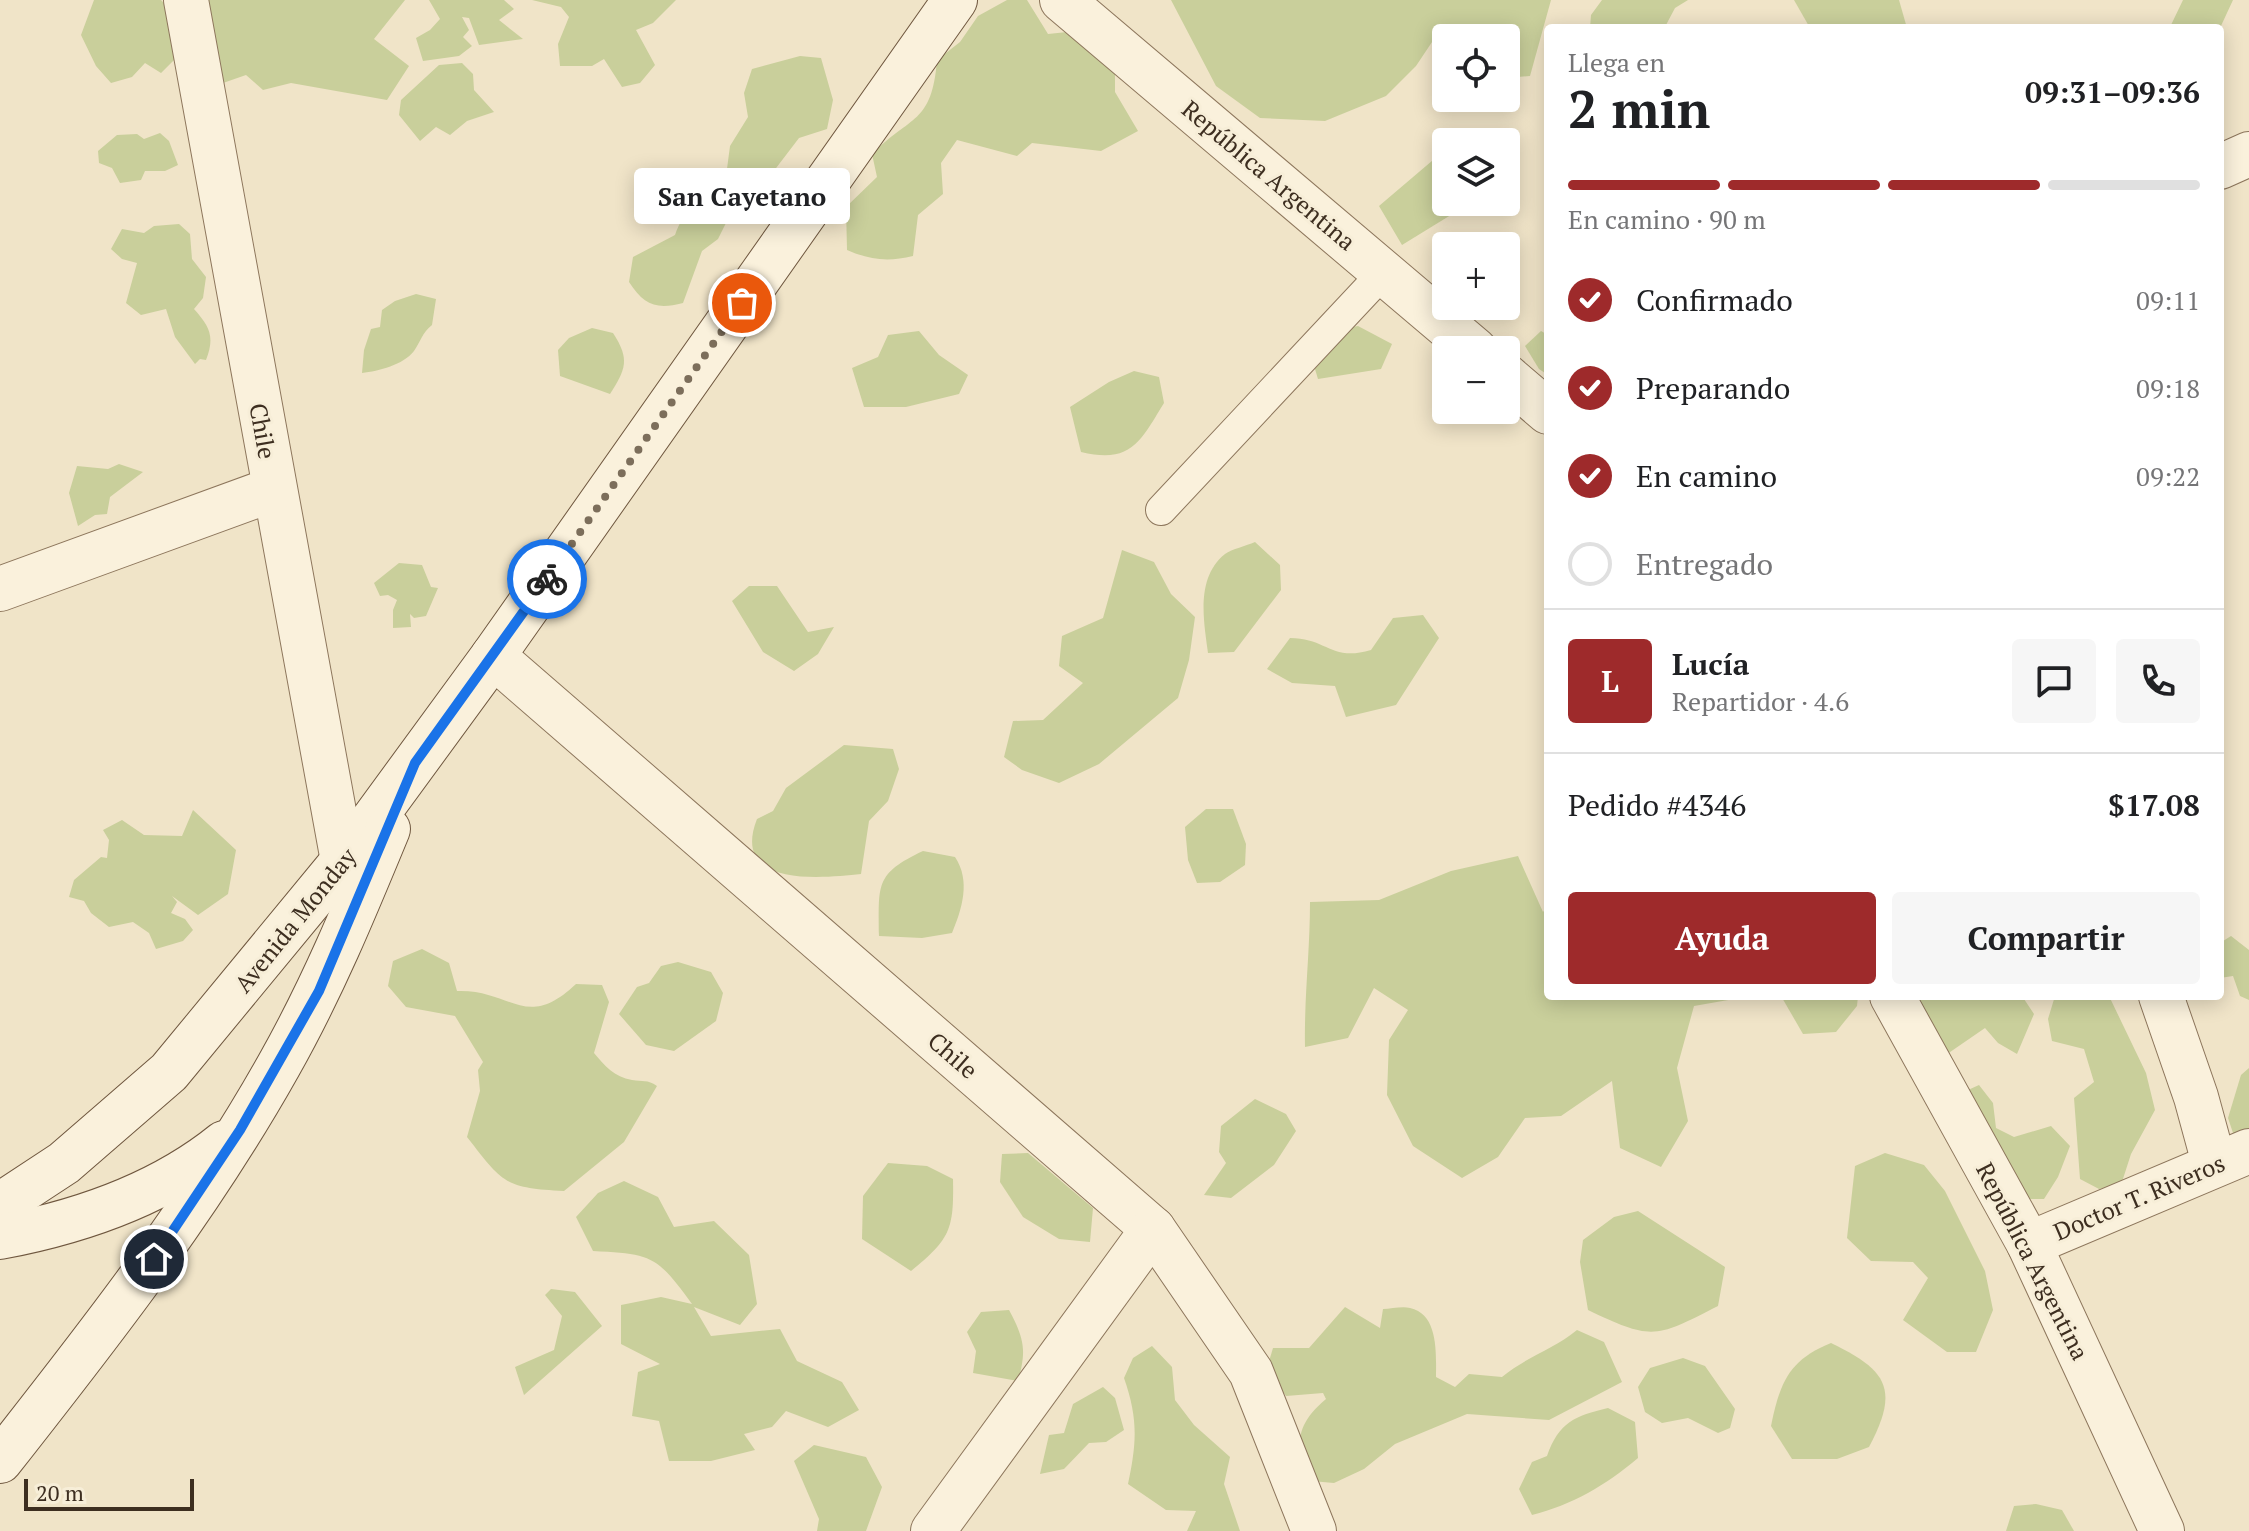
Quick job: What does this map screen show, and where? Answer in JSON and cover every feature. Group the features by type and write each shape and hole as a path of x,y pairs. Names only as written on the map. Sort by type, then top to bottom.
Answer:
{"street":[{"name":"Chile","path":"186,0 343,861"},
{"name":"Avenida Monday","path":"0,1205 64,1163 169,1072 343,861 493,656 955,0"},
{"name":"República Argentina","path":"1062,0 1459,336"},
{"path":"2224,165 2249,154"},
{"path":"1520,388 1544,409"},
{"path":"0,589 274,489"},
{"name":"Chile","path":"493,656 1153,1229 1251,1372 1314,1531"},
{"path":"0,1461 120,1308 240,1130 319,991 415,763"},
{"name":"República Argentina","path":"1894,1000 2029,1244 2162,1531"},
{"path":"2162,1000 2196,1097 2232,1157"},
{"path":"0,1237 81,1217 141,1194 200,1162 240,1130"},
{"name":"Doctor T. Riveros","path":"2029,1244 2232,1157"},
{"path":"933,1531 1153,1229"}],"lane":[{"path":"1161,510 1384,272"}],"green space":[{"path":"94,0 161,0 177,17 175,59 161,73 145,63 132,77 111,83 96,66 81,35"},
{"path":"198,0 405,0 374,39 409,66 387,100 291,83 263,90 246,75 223,83"},
{"path":"429,0 504,0 514,9 499,20 523,39 479,45 469,18 462,17 469,30 463,37 472,46 459,56 423,61 416,38 430,30 440,19"},
{"path":"532,0 676,0 653,23 636,30 655,65 640,83 622,87 604,59 592,66 560,66 558,44 569,17 561,7"},
{"path":"1007,0 1027,0 1048,34 1096,29 1115,70 1115,92 1138,131 1101,151 1032,143 1017,156 957,140 941,163 943,194 918,215 913,256 879,259 847,250 846,207 877,177 872,154 925,108 937,60 960,42 978,16"},
{"path":"1171,0 1551,0 1530,76 1520,77 1520,24 1432,24 1432,42 1416,66 1386,96 1325,121 1260,118 1216,86"},
{"path":"1602,0 1688,0 1675,8 1667,24 1590,24 1591,15"},
{"path":"1794,0 1899,0 1906,24 1808,24"},
{"path":"2183,0 2233,0 2222,24 2171,24"},
{"path":"800,56 821,58 833,100 827,129 799,138 770,176 752,186 746,205 730,215 718,239 702,251 683,303 665,306 646,301 629,282 633,257 675,235 694,203 708,191 725,184 730,146 748,117 744,93 752,69"},
{"path":"462,63 473,74 474,90 494,112 467,121 450,135 436,127 420,141 399,115 401,100 439,65"},
{"path":"160,133 169,141 178,165 165,171 145,171 141,180 120,183 112,168 99,163 98,151 117,135 137,134 144,139"},
{"path":"1432,161 1432,216 1449,216 1402,245 1379,206"},
{"path":"179,224 190,234 192,259 206,277 203,298 194,309 207,327 210,345 206,360 200,359 195,364 175,337 166,309 141,315 126,303 137,263 122,259 111,249 122,229 144,233 154,226"},
{"path":"416,294 436,299 432,325 404,360 362,373 364,350 371,329 380,327 382,310 395,301"},
{"path":"1358,326 1392,344 1381,369 1318,379 1311,356 1326,332"},
{"path":"592,328 613,333 624,357 620,378 610,394 560,376 558,350 569,338"},
{"path":"919,331 939,355 968,375 959,394 906,407 864,407 852,368 878,357 888,335"},
{"path":"1541,331 1544,333 1544,372 1539,369 1525,346"},
{"path":"1134,371 1159,377 1164,403 1148,429 1132,447 1123,452 1098,455 1081,452 1070,407 1109,382"},
{"path":"119,464 143,472 110,497 107,514 95,515 78,526 69,493 77,466 108,469"},
{"path":"1255,542 1280,565 1281,590 1234,652 1208,653 1204,601 1209,575 1225,554"},
{"path":"1122,550 1154,562 1171,594 1195,617 1189,660 1178,698 1099,764 1059,783 1022,770 1004,757 1013,721 1043,720 1083,683 1059,666 1062,636 1103,618"},
{"path":"399,563 422,565 431,587 438,588 426,616 414,618 410,614 411,627 393,628 393,610 397,600 388,595 380,596 374,583"},
{"path":"749,586 777,586 808,632 834,627 818,654 794,671 763,652 732,601"},
{"path":"1423,615 1439,638 1396,705 1346,717 1335,686 1292,683 1267,669 1290,638 1358,653 1371,650 1393,618"},
{"path":"844,745 893,749 899,769 888,801 869,821 861,874 803,877 767,868 756,857 752,841 757,819 773,811 786,788"},
{"path":"1206,809 1233,809 1246,844 1245,865 1220,882 1197,883 1188,860 1185,827"},
{"path":"193,810 236,850 228,894 198,915 172,896 177,902 171,913 185,919 193,930 183,941 156,949 149,933 133,922 109,927 91,913 84,901 69,897 74,880 101,857 107,858 109,840 103,830 122,820 144,835 182,836"},
{"path":"923,851 955,857 960,866 963,895 952,933 922,938 879,936 879,904 883,883 895,867"},
{"path":"1518,856 1544,911 1544,1000 1728,1000 1694,1006 1677,1068 1688,1121 1661,1167 1620,1148 1612,1081 1561,1116 1525,1118 1498,1157 1462,1178 1413,1146 1387,1095 1389,1040 1408,1010 1374,988 1348,1038 1305,1047 1310,902 1379,900 1451,871"},
{"path":"2231,936 2249,950 2249,1000 2240,996 2233,976 2224,977 2224,940"},
{"path":"422,949 449,963 457,991 476,992 518,1005 544,1005 576,984 602,985 609,1002 594,1053 615,1074 657,1086 624,1142 564,1191 529,1188 506,1180 467,1137 480,1091 478,1070 483,1062 455,1016 406,1007 388,986 393,961"},
{"path":"678,962 711,972 723,993 716,1021 674,1051 646,1045 619,1014 637,987 649,983 661,966"},
{"path":"1783,1000 1858,1000 1857,1006 1836,1032 1803,1034"},
{"path":"1891,1000 2025,1000 2034,1014 2017,1054 1998,1043 1985,1028 1937,1061"},
{"path":"2054,1000 2111,1000 2146,1073 2155,1110 2131,1154 2121,1185 2099,1189 2080,1179 2074,1098 2094,1082 2084,1049 2052,1041 2048,1019"},
{"path":"2249,1068 2249,1132 2236,1142 2228,1118 2241,1075"},
{"path":"1979,1085 1993,1103 1996,1128 2014,1137 2051,1126 2070,1146 2058,1177 2044,1199 1992,1199 1957,1095"},
{"path":"1255,1099 1286,1114 1296,1131 1274,1165 1231,1198 1204,1195 1226,1163 1219,1152 1221,1126"},
{"path":"1028,1153 1093,1208 1090,1242 1059,1239 1023,1217 1000,1182 1002,1154"},
{"path":"1885,1153 1924,1165 1945,1191 1985,1271 1993,1310 1976,1352 1947,1352 1903,1320 1928,1278 1913,1262 1871,1261 1847,1238 1855,1166"},
{"path":"888,1163 927,1166 953,1179 952,1210 947,1232 934,1250 911,1271 862,1239 863,1196"},
{"path":"624,1181 658,1197 674,1227 714,1221 749,1255 757,1304 740,1325 694,1307 711,1336 780,1329 797,1361 842,1382 859,1410 828,1427 786,1411 772,1427 744,1434 755,1450 711,1461 669,1461 659,1421 632,1416 638,1372 660,1364 621,1344 621,1305 661,1297 692,1304 670,1276 652,1261 641,1256 593,1251 576,1217 598,1193"},
{"path":"1638,1211 1725,1267 1718,1306 1666,1330 1654,1332 1627,1327 1588,1310 1580,1262 1583,1240 1614,1217"},
{"path":"551,1289 575,1292 602,1326 524,1395 515,1367 554,1350 562,1316 545,1295"},
{"path":"1345,1307 1380,1328 1383,1309 1407,1307 1419,1312 1426,1318 1434,1336 1436,1377 1455,1387 1469,1374 1502,1377 1577,1330 1604,1342 1622,1382 1549,1420 1467,1414 1395,1444 1364,1469 1334,1483 1300,1480 1301,1435 1309,1417 1326,1399 1323,1393 1286,1396 1267,1368 1273,1348 1309,1348"},
{"path":"1009,1310 1022,1344 1018,1381 973,1373 976,1351 967,1332 981,1312"},
{"path":"1831,1343 1865,1362 1883,1383 1884,1410 1879,1427 1869,1447 1837,1459 1792,1459 1771,1426 1778,1397 1796,1365"},
{"path":"1152,1346 1172,1367 1175,1400 1194,1425 1230,1457 1224,1484 1240,1531 1187,1531 1196,1511 1166,1510 1128,1484 1135,1430 1124,1378 1133,1358"},
{"path":"1683,1358 1705,1366 1735,1409 1730,1428 1718,1433 1688,1418 1662,1423 1645,1412 1638,1387 1650,1368"},
{"path":"1103,1387 1115,1398 1124,1430 1106,1442 1089,1443 1064,1469 1040,1474 1049,1435 1064,1433 1073,1404"},
{"path":"1608,1408 1635,1422 1638,1458 1588,1493 1532,1515 1519,1489 1532,1462 1547,1456 1557,1435 1570,1422"},
{"path":"814,1445 866,1457 882,1487 866,1531 817,1531 819,1519 794,1461"},
{"path":"2036,1504 2062,1510 2074,1531 2006,1531 2014,1506"}],"way so far":[{"path":"547,579 742,303"}],"place":[{"name":"San Cayetano","path":"742,303"}],"route":[{"path":"154,1259 240,1130 319,991 415,763 547,579"}]}
